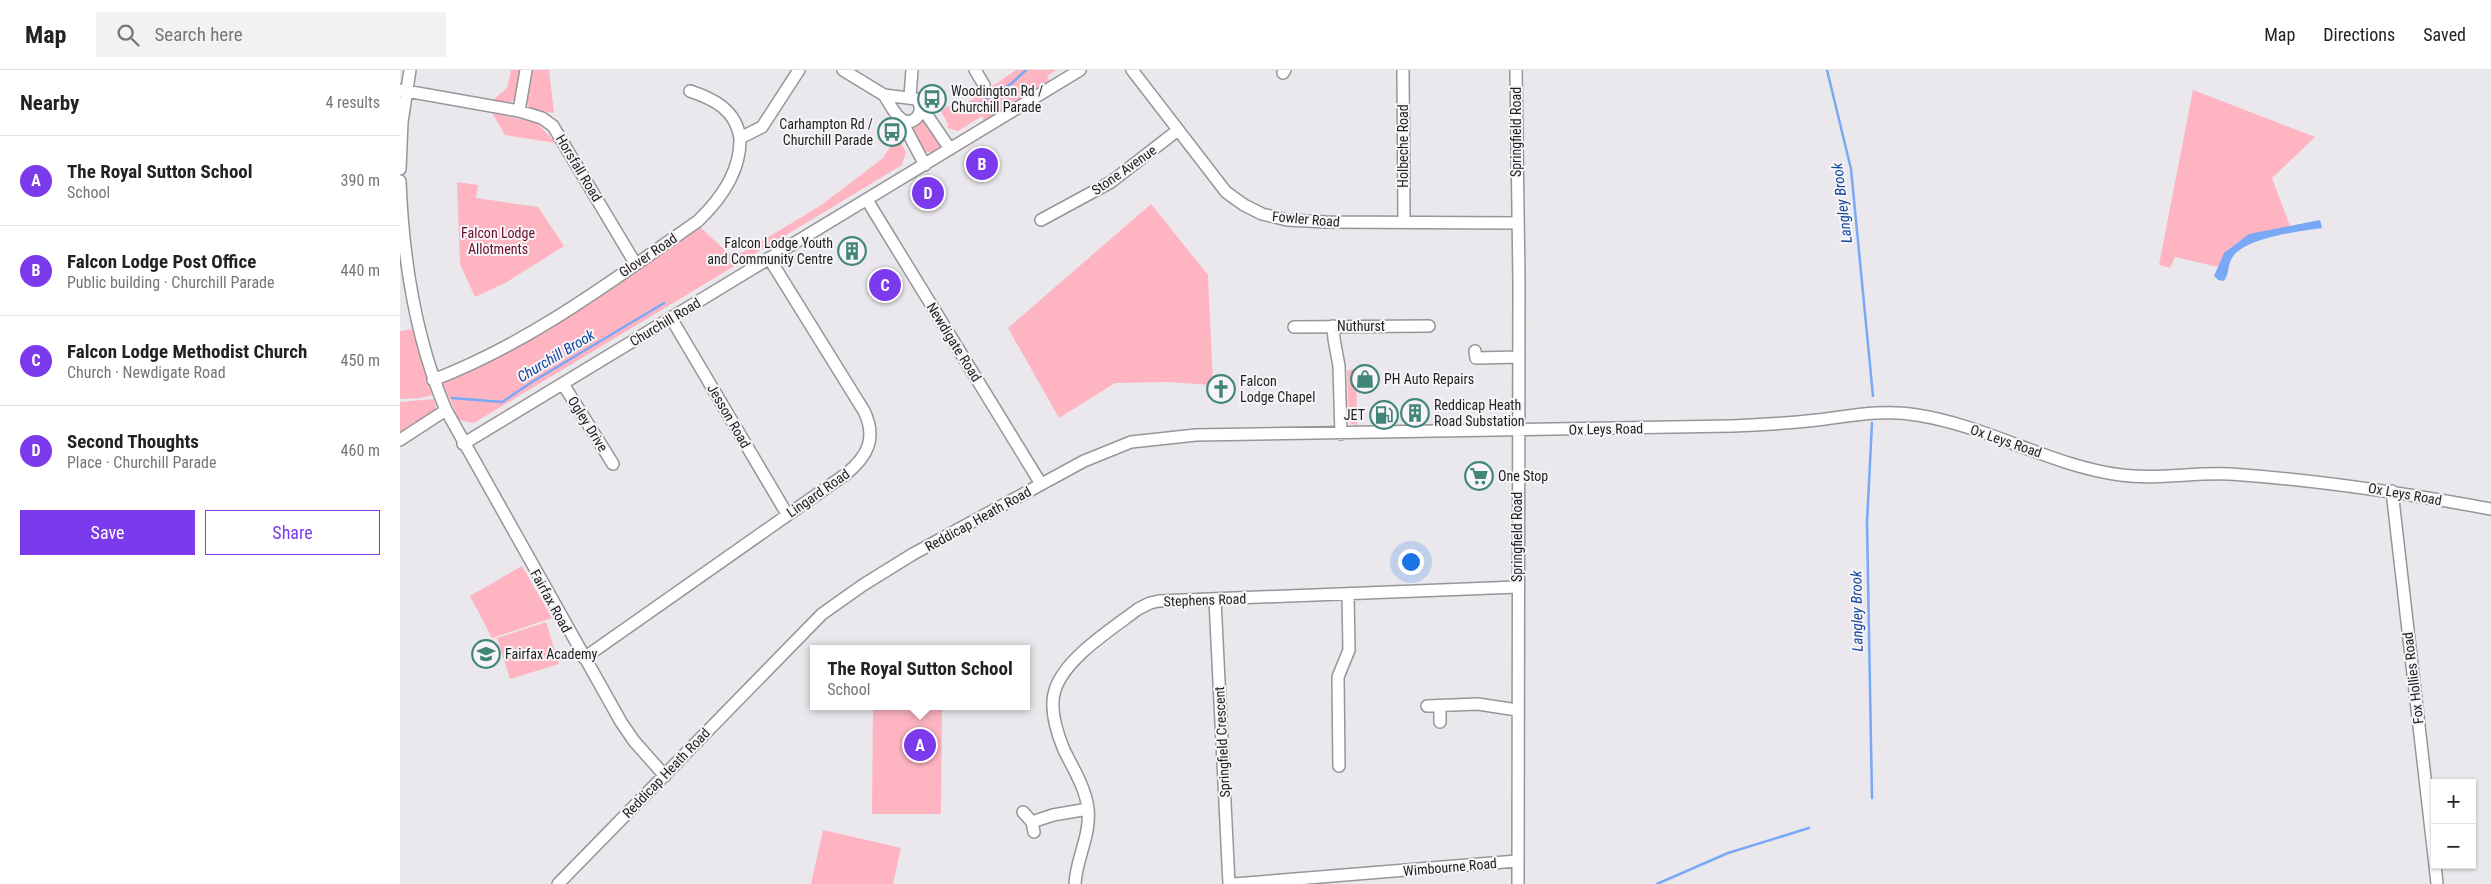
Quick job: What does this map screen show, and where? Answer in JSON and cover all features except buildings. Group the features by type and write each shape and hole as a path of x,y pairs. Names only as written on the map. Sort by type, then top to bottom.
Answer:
{"street":[{"path":"400,170 403,90 410,70"},
{"path":"519,111 526,70"},
{"path":"690,91 708,97 725,107 738,129 740,138 762,127 799,70"},
{"path":"843,70 884,95 911,99 921,110 917,118 908,122 898,115"},
{"path":"912,70 911,99 950,149"},
{"path":"975,70 984,85"},
{"name":"Churchill Road","path":"463,444 1080,70"},
{"name":"Fowler Road","path":"1132,70 1226,192 1244,205 1262,214 1287,220 1326,222 1516,223"},
{"name":"Holbeche Road","path":"1403,70 1404,222"},
{"name":"Springfield Road","path":"1516,70 1518,357 1516,710 1518,884"},
{"name":"Horsfall Road","path":"403,90 519,111 542,118 553,126 635,263"},
{"path":"884,95 898,115 925,165"},
{"path":"898,115 898,102 911,99"},
{"name":"Stone Avenue","path":"1041,220 1111,182 1178,130"},
{"name":"Glover Road","path":"432,380 467,367 540,329 698,221 717,203 726,189 740,152 740,138"},
{"name":"Fairfax Road","path":"400,181 404,256 432,380 463,444 626,730 664,776"},
{"name":"Newdigate Road","path":"867,200 1041,484"},
{"name":"Lingard Road","path":"584,658 856,466 869,447 870,433 864,411 769,258"},
{"name":"Jesson Road","path":"671,318 787,514"},
{"path":"1333,326 1339,366 1341,434"},
{"name":"Nuthurst","path":"1294,327 1429,326"},
{"path":"1476,351 1476,358 1518,357"},
{"name":"Ogley Drive","path":"563,384 613,464"},
{"path":"400,440 446,410"},
{"name":"Ox Leys Road","path":"1518,430 1732,426 1779,424 1864,414 1916,414 1954,423 2078,466 2124,476 2221,474 2392,491 2491,509"},
{"name":"Reddicap Heath Road","path":"558,884 822,614 863,585 913,554 1113,447 1149,438 1196,435 1518,430"},
{"name":"Fox Hollies Road","path":"2392,491 2431,830"},
{"name":"Stephens Road","path":"1075,884 1088,826 1088,809 1085,795 1058,731 1053,704 1055,690 1061,679 1080,655 1138,609 1150,602 1159,601 1516,587"},
{"path":"1336,758 1338,677 1349,650 1348,594"},
{"name":"Springfield Crescent","path":"1215,600 1229,884"},
{"path":"1427,706 1478,704 1516,710"},
{"path":"1440,706 1440,722"},
{"path":"1023,812 1033,827 1053,815 1088,809"},
{"name":"Wimbourne Road","path":"1234,884 1518,861"},
{"name":"Fox Hollies Road","path":"2435,869 2437,884"}],"green space":[{"path":"511,70 521,70 515,100 508,103 492,101 507,88"},
{"path":"532,70 549,70 554,113 532,110 526,103"},
{"path":"1016,70 1056,70 1047,76 1049,80 984,121 982,116 958,131 947,128 948,124 941,111 948,106 958,109"},
{"path":"2193,90 2315,137 2272,178 2290,226 2257,233 2239,242 2224,256 2218,267 2175,257 2170,268 2159,265"},
{"path":"492,113 537,123 556,143 505,135"},
{"path":"924,120 939,140 940,146 932,153 922,151 910,131"},
{"path":"897,136 906,152 902,165 474,423 459,420 443,384 448,380 529,340 700,227 729,254 743,252 820,206 883,158"},
{"name":"Falcon Lodge Allotments","path":"457,182 478,185 476,198 538,207 564,246 507,282 475,297 460,264"},
{"path":"1151,204 1208,275 1213,385 1167,382 1115,383 1059,418 1008,328"},
{"path":"413,329 432,395 400,399 400,331"},
{"path":"1356,368 1357,425 1351,424 1349,419 1347,371"},
{"path":"434,399 436,407 434,412 400,434 400,402"},
{"path":"522,566 552,618 492,638 470,596"},
{"path":"546,622 559,664 510,679 497,638"},
{"path":"873,710 942,710 941,814 872,814"},
{"path":"823,830 901,848 893,884 811,884"}],"water":[{"path":"2320,220 2322,228 2272,237 2246,246 2237,252 2231,260 2224,281 2218,280 2214,276 2224,253 2249,234"}],"waterway":[{"name":"Churchill Brook","path":"980,103 1012,83 1026,70"},
{"name":"Langley Brook","path":"1827,70 1851,169 1873,396"},
{"name":"Churchill Brook","path":"452,398 502,402 664,303"},
{"name":"Langley Brook","path":"1872,423 1867,522 1872,798"},
{"path":"1657,884 1728,853 1809,828"}],"place":[{"name":"Woodington Rd / Churchill Parade","path":"932,99"},
{"name":"Carhampton Rd / Churchill Parade","path":"892,132"},
{"name":"Falcon Lodge Post Office","path":"982,164"},
{"name":"Second Thoughts","path":"928,193"},
{"name":"Falcon Lodge Youth and Community Centre","path":"852,251"},
{"name":"Falcon Lodge Methodist Church","path":"885,285"},
{"name":"PH Auto Repairs","path":"1365,379"},
{"name":"Falcon Lodge Chapel","path":"1221,389"},
{"name":"Reddicap Heath Road Substation","path":"1415,413"},
{"name":"JET","path":"1384,415"},
{"name":"One Stop","path":"1479,476"},
{"name":"Fairfax Academy","path":"486,654"},
{"name":"The Royal Sutton School","path":"920,745"}]}
